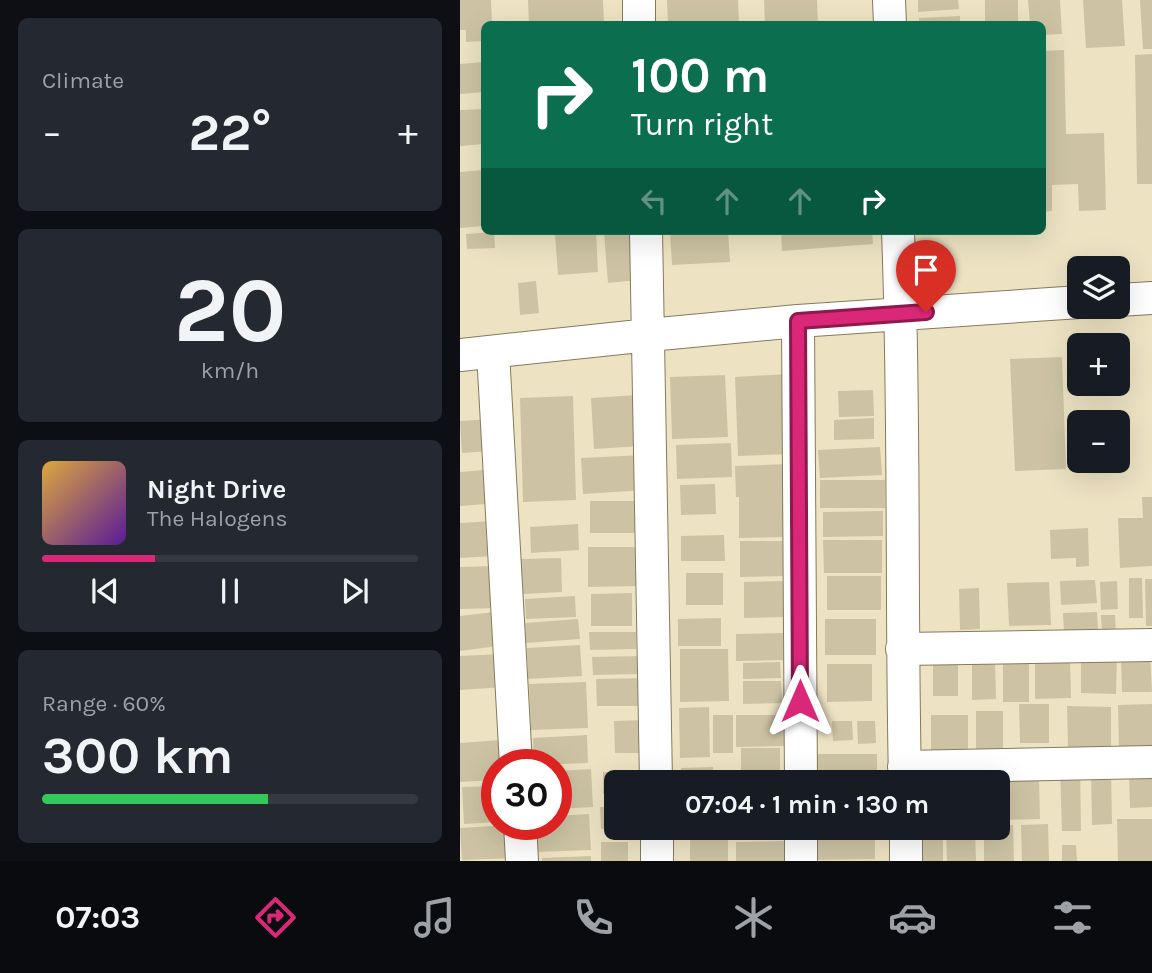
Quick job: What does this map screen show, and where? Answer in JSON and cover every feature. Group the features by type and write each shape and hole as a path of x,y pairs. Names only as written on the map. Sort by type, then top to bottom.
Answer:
{"street":[{"path":"639,0 640,21"},
{"path":"889,0 890,21"},
{"path":"646,235 656,770"},
{"path":"898,235 904,770"},
{"path":"1130,299 1152,298"},
{"path":"460,355 798,321 1067,303"},
{"path":"798,321 801,770"},
{"path":"493,352 515,749"},
{"path":"902,649 1152,645"},
{"path":"999,770 1152,762"},
{"path":"521,840 522,861"},
{"path":"657,840 658,861"},
{"path":"801,840 801,861"},
{"path":"906,840 906,861"}],"building":[{"path":"460,0 491,0 492,21 481,21 481,41 466,42 466,30 460,30"},
{"path":"528,0 603,0 604,21 529,21"},
{"path":"667,0 738,0 739,21 668,21"},
{"path":"764,0 817,0 818,21 765,21"},
{"path":"918,0 958,0 959,9 918,12"},
{"path":"985,0 1018,0 1018,21 985,21"},
{"path":"1028,0 1060,0 1062,34 1046,35 1046,21 1030,21"},
{"path":"1083,0 1122,0 1125,46 1086,48"},
{"path":"1140,0 1152,0 1152,49 1143,49"},
{"path":"960,16 960,21 919,21 919,18"},
{"path":"1064,50 1066,134 1104,133 1106,210 1079,211 1078,184 1052,185 1052,211 1046,212 1046,51"},
{"path":"1152,54 1152,184 1137,184 1135,55"},
{"path":"481,62 481,92 460,94 460,64"},
{"path":"481,109 481,144 460,146 460,110"},
{"path":"481,170 481,226 460,228 460,172"},
{"path":"466,234 494,235 495,248 467,249"},
{"path":"555,235 596,235 598,272 558,275"},
{"path":"604,235 633,235 637,280 608,283"},
{"path":"670,235 728,235 730,262 672,265"},
{"path":"781,235 872,235 873,244 782,251"},
{"path":"536,281 539,313 520,315 518,283"},
{"path":"1062,357 1066,469 1015,471 1010,359"},
{"path":"788,374 791,454 738,456 735,377"},
{"path":"725,375 728,437 672,439 670,377"},
{"path":"873,390 874,416 839,417 838,391"},
{"path":"638,395 641,446 594,449 591,398"},
{"path":"573,396 576,500 523,502 520,398"},
{"path":"874,418 874,439 834,440 834,420"},
{"path":"490,419 492,451 462,453 460,421"},
{"path":"731,443 732,477 677,479 676,445"},
{"path":"880,447 882,475 820,478 818,450"},
{"path":"644,455 646,490 583,494 581,458"},
{"path":"788,464 787,537 739,538 739,497 736,497 735,466"},
{"path":"496,469 499,503 460,506 460,472"},
{"path":"820,480 885,480 885,508 820,508"},
{"path":"715,484 716,514 681,515 680,485"},
{"path":"1142,497 1152,497 1152,566 1120,568 1118,518 1143,518"},
{"path":"590,501 635,501 635,533 590,533"},
{"path":"883,511 883,536 823,537 823,512"},
{"path":"492,521 494,556 460,558 460,523"},
{"path":"578,524 579,550 531,553 530,527"},
{"path":"1088,528 1089,566 1076,567 1076,558 1051,559 1050,530"},
{"path":"724,535 725,561 681,561 681,536"},
{"path":"823,540 882,540 882,573 824,573"},
{"path":"740,541 789,541 789,576 740,577"},
{"path":"588,547 637,547 638,586 588,587"},
{"path":"561,558 562,592 523,594 521,559"},
{"path":"495,566 496,608 460,609 460,567"},
{"path":"686,573 723,573 723,605 686,605"},
{"path":"827,576 881,576 881,610 827,610"},
{"path":"1129,578 1142,578 1143,618 1129,618"},
{"path":"1145,579 1152,579 1152,626 1146,626"},
{"path":"1095,580 1097,603 1061,605 1060,581"},
{"path":"786,581 787,617 744,618 744,582"},
{"path":"1117,581 1118,609 1101,610 1100,582"},
{"path":"1049,582 1051,625 1009,626 1007,583"},
{"path":"979,588 980,629 960,630 959,589"},
{"path":"632,593 632,626 591,626 591,594"},
{"path":"575,596 576,617 526,619 525,599"},
{"path":"494,612 498,646 460,651 460,616"},
{"path":"1097,612 1098,630 1064,632 1063,613"},
{"path":"1101,615 1115,615 1116,633 1102,634"},
{"path":"721,618 721,646 678,646 678,619"},
{"path":"578,619 580,639 526,643 525,623"},
{"path":"825,619 876,619 876,655 825,655"},
{"path":"589,632 636,632 636,649 590,650"},
{"path":"783,633 783,660 736,661 736,634"},
{"path":"580,645 582,676 528,679 527,648"},
{"path":"680,649 728,649 729,701 680,702"},
{"path":"502,654 504,687 460,690 460,656"},
{"path":"933,655 958,655 958,696 933,696"},
{"path":"1081,655 1117,656 1116,694 1081,693"},
{"path":"1150,655 1152,692 1122,692 1121,656"},
{"path":"642,656 642,674 593,675 592,657"},
{"path":"972,658 995,658 996,699 972,700"},
{"path":"1003,659 1029,659 1029,702 1003,702"},
{"path":"1035,659 1070,659 1071,698 1035,699"},
{"path":"780,662 781,678 743,679 743,663"},
{"path":"827,664 872,664 872,701 827,702"},
{"path":"650,678 650,706 597,706 596,679"},
{"path":"743,681 781,681 782,703 743,704"},
{"path":"586,682 588,728 531,730 529,684"},
{"path":"1019,704 1049,704 1049,743 1020,743"},
{"path":"1152,704 1152,747 1119,748 1118,705"},
{"path":"1067,706 1111,707 1111,751 1068,751"},
{"path":"709,707 710,757 680,758 679,708"},
{"path":"976,711 1003,711 1003,752 976,752"},
{"path":"713,715 733,715 733,753 713,753"},
{"path":"736,715 786,715 785,746 736,747"},
{"path":"931,715 968,715 968,753 931,753"},
{"path":"645,720 646,753 615,753 614,721"},
{"path":"832,721 852,721 853,740 833,741"},
{"path":"857,721 875,721 876,743 858,744"},
{"path":"587,735 588,763 572,764 572,749 533,749 533,738"},
{"path":"500,740 501,749 481,749 481,781 460,782 460,743"},
{"path":"741,748 780,748 780,770 741,770"},
{"path":"814,754 877,754 877,770 814,770"},
{"path":"713,767 713,770 681,770"},
{"path":"1080,767 1081,831 1062,831 1060,768"},
{"path":"591,769 593,807 572,808 572,770"},
{"path":"1091,772 1111,772 1112,824 1092,825"},
{"path":"1152,772 1152,807 1130,808 1129,773"},
{"path":"1039,778 1040,819 1010,820 1010,779"},
{"path":"481,786 481,823 464,824 462,787"},
{"path":"600,807 604,807 604,829 601,829"},
{"path":"589,814 591,850 538,852 538,840 572,840 572,815"},
{"path":"1117,819 1152,819 1152,861 1118,861"},
{"path":"1048,824 1049,861 1022,861 1021,825"},
{"path":"1010,825 1013,825 1014,861 984,861 984,840 1010,840"},
{"path":"481,827 481,840 513,840 514,858 462,860 460,828"},
{"path":"690,840 728,840 728,861 690,861"},
{"path":"814,840 875,840 875,859 814,860"},
{"path":"921,840 943,840 943,861 922,861"},
{"path":"946,840 975,840 976,861 947,861"},
{"path":"785,841 785,861 736,861 736,842"},
{"path":"601,842 628,842 628,861 601,861"},
{"path":"1062,845 1076,845 1077,861 1062,861"},
{"path":"591,856 591,861 542,861 542,858"}],"route":[{"path":"800,701 798,321 926,312"}]}
